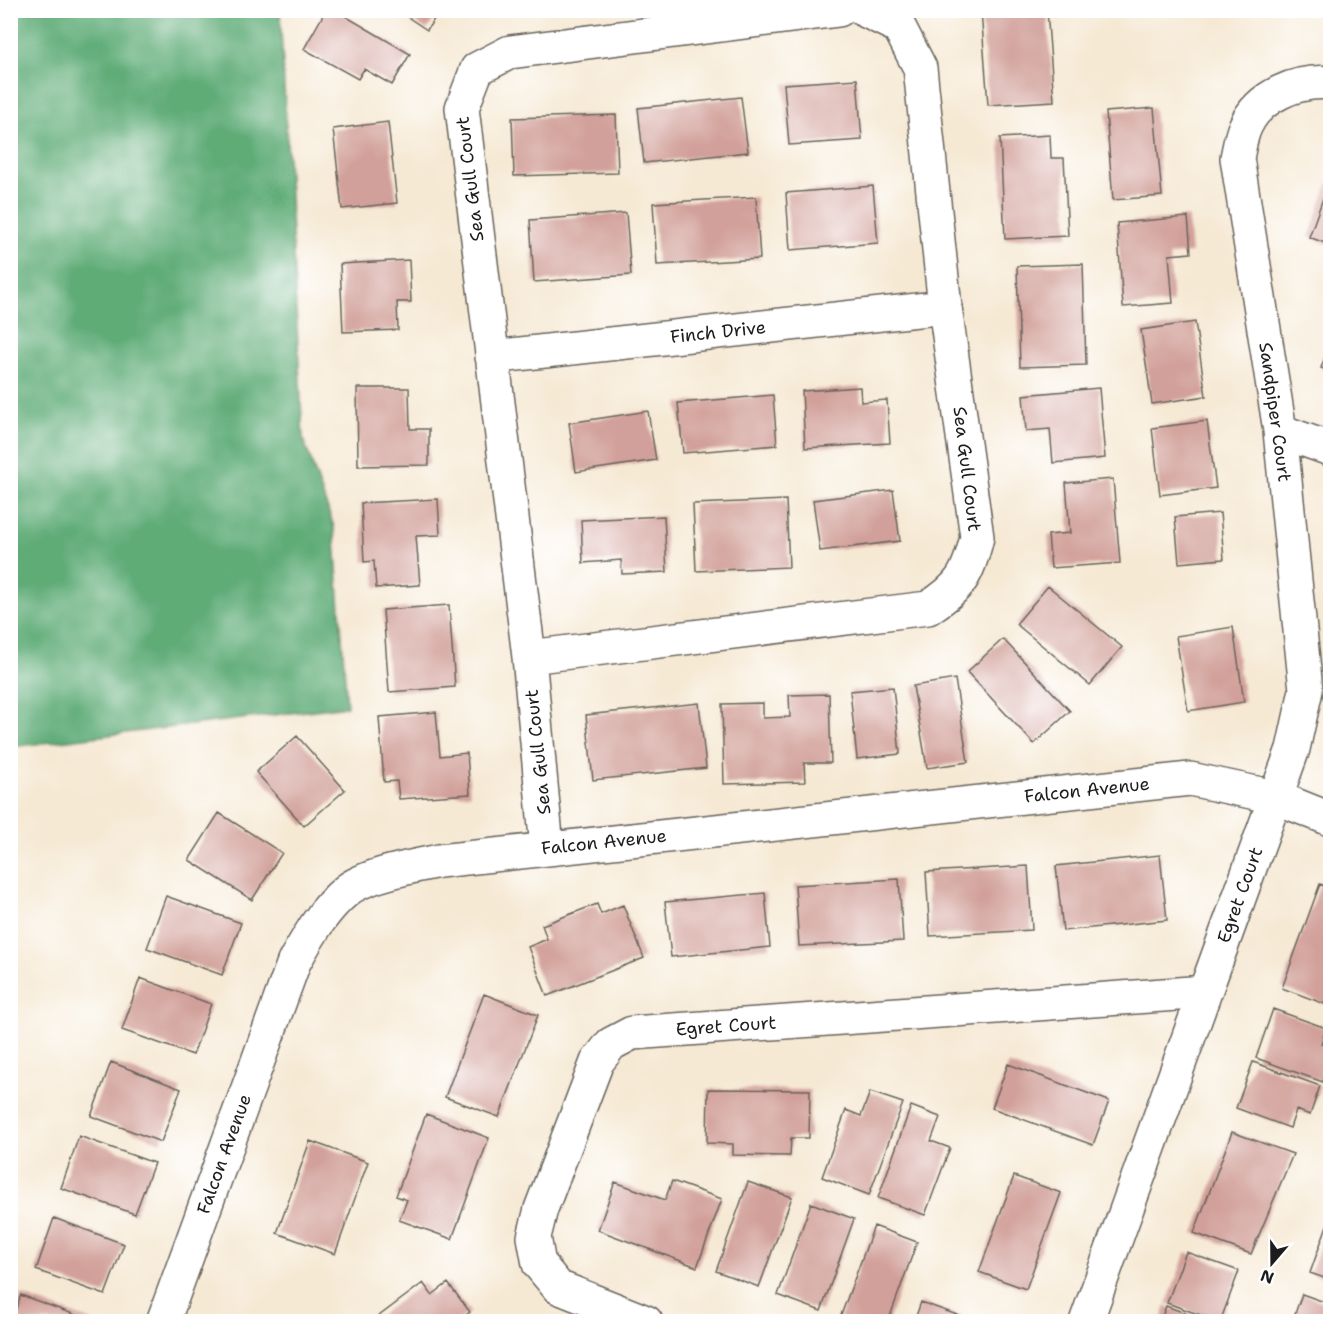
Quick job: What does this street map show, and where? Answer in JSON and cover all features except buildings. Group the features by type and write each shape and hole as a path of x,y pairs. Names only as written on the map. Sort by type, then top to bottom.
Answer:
{"street":[{"name":"Sea Gull Court","path":"547,848 529,657 462,108 477,69 510,52 839,10"},
{"name":"Sea Gull Court","path":"529,657 928,608 950,595 969,569 977,537 945,307 920,68 899,27 864,10"},
{"name":"Sandpiper Court","path":"1275,797 1293,749 1306,690 1280,431 1237,158 1245,126 1264,100 1312,81 1330,83"},
{"name":"Finch Drive","path":"492,357 945,307"},
{"path":"1280,431 1330,449"},
{"name":"Falcon Avenue","path":"163,1322 294,962 315,924 347,889 392,872 439,861 1190,779 1275,797 1330,819"},
{"name":"Egret Court","path":"1086,1322 1275,797"},
{"name":"Egret Court","path":"646,1322 558,1287 539,1264 534,1237 585,1089 597,1062 611,1044 632,1033 1204,992"}],"green space":[{"path":"10,11 280,11 303,438 334,527 347,706 11,747"}]}
